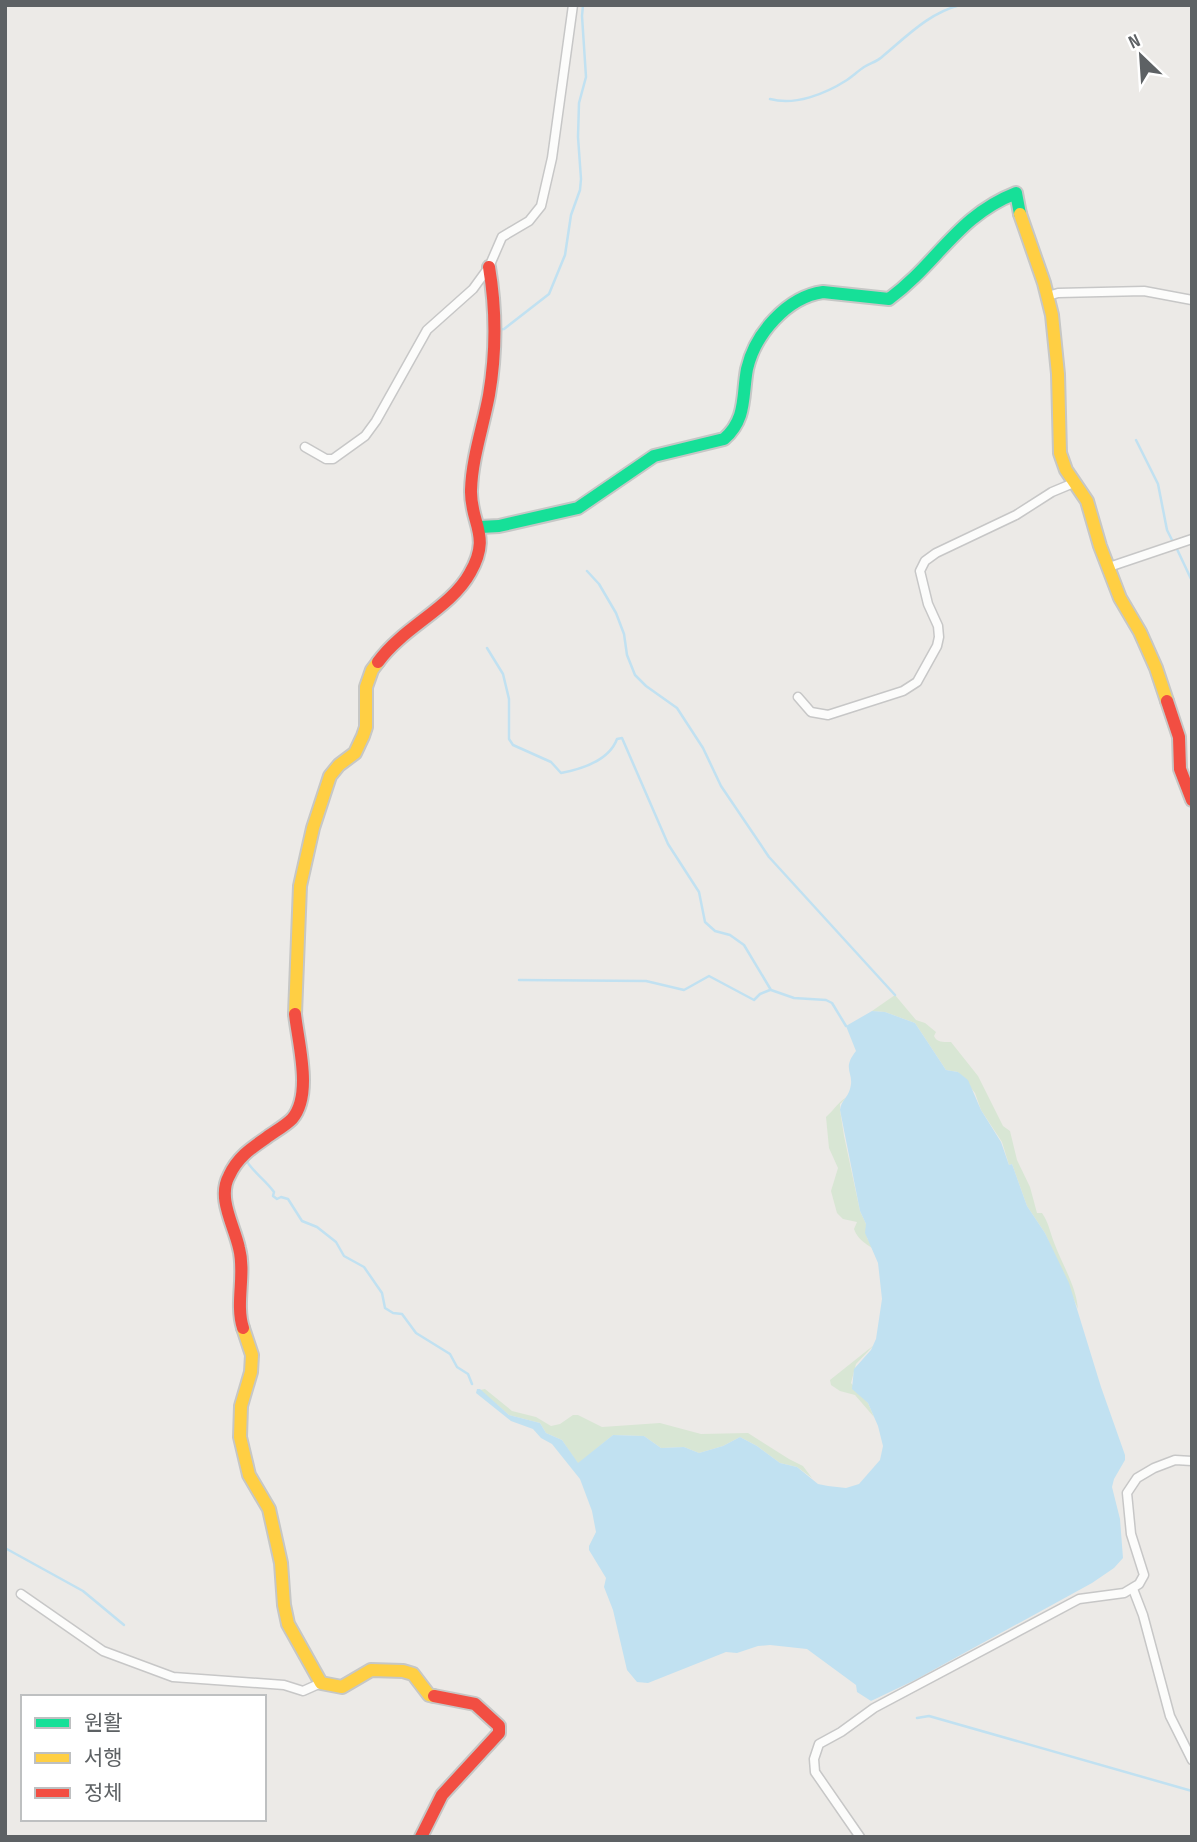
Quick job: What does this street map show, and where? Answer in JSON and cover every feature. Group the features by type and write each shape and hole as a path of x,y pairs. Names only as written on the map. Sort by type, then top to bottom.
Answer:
{"street":[{"path":"305,447 326,459 332,459 365,436 427,330 464,299 489,267 502,237 529,221 541,206 552,158 573,5"},
{"path":"480,527 499,526 578,508 654,456 717,443 731,435 741,420 751,358 783,309 806,296 825,291 889,299 916,277 965,221 1004,196 1016,193 1020,214 1048,296 1056,336 1060,453 1066,470 1087,501 1120,598 1140,632 1156,668 1179,737 1180,769 1192,800"},
{"path":"321,1683 288,1624 281,1563 269,1509 249,1475 241,1446 240,1415 251,1372 252,1355 241,1323 243,1269 240,1250 225,1205 224,1188 240,1157 266,1140 293,1118 297,1111 304,1069 294,1005 300,886 313,828 330,776 355,753 363,736 367,714 366,687 372,670 390,645 465,583 476,563 480,549 480,527 473,513 471,491 491,379 489,267"},
{"path":"1048,296 1058,293 1144,291 1192,300"},
{"path":"798,697 811,712 828,715 912,687 923,673 939,638 938,626 928,604 920,571 925,561 973,533 1016,515 1052,492 1076,482"},
{"path":"1109,567 1192,539"},
{"path":"860,1837 815,1772 814,1759 819,1744 874,1708 1079,1600 1124,1593 1133,1589 1144,1575 1131,1534 1127,1493 1137,1478 1153,1468 1175,1460 1192,1461"},
{"path":"1133,1589 1143,1615 1170,1716 1192,1760"},
{"path":"21,1594 103,1651 173,1677 284,1685 303,1691 321,1683 342,1687 371,1670 403,1671 413,1674 429,1695 467,1701 482,1710 498,1723 499,1733 442,1795 421,1837"}],"green space":[{"path":"895,995 916,1020 936,1032 934,1036 937,1040 951,1042 978,1076 1003,1126 1010,1131 1017,1160 1030,1187 1037,1213 1042,1213 1046,1221 1072,1284 1078,1309 1045,1233 1027,1206 1002,1142 981,1110 975,1093 958,1072 946,1070 915,1023 885,1012 872,1011"},
{"path":"847,1097 840,1104 844,1136 860,1211 866,1224 867,1238 874,1249 857,1235 854,1229 857,1222 843,1219 837,1213 831,1191 838,1168 829,1148 826,1117"},
{"path":"874,1345 856,1364 851,1383 868,1403 874,1417 855,1395 840,1391 831,1385 830,1380"},
{"path":"485,1389 512,1411 536,1417 551,1426 578,1415 602,1427 660,1423 701,1434 748,1433 803,1466 812,1478 797,1467 780,1463 740,1437 723,1446 699,1453 684,1447 661,1448 644,1436 613,1435 578,1464 562,1440 546,1433 540,1423 509,1415 480,1390"}],"water":[{"path":"872,1011 885,1012 915,1023 946,1070 958,1072 968,1080 981,1110 1001,1142 1009,1165 1012,1164 1027,1206 1045,1233 1069,1283 1125,1455 1112,1487 1120,1519 1123,1558 1114,1568 1092,1583 915,1680 871,1701 857,1692 856,1685 807,1649 770,1645 737,1653 726,1652 648,1683 637,1682 627,1670 613,1610 604,1587 606,1578 589,1550 596,1532 592,1511 580,1479 552,1444 541,1438 533,1429 511,1421 476,1393 477,1389 509,1415 540,1423 546,1433 562,1440 578,1463 613,1435 644,1436 661,1448 684,1447 699,1453 723,1446 740,1437 780,1463 797,1467 818,1484 846,1488 859,1484 880,1460 883,1446 868,1403 852,1389 854,1369 871,1350 876,1339 882,1299 878,1263 865,1233 866,1224 860,1211 840,1110 850,1089 849,1063 856,1051 846,1026"}],"waterway":[{"path":"497,330 504,329 549,294 565,255 571,215 581,179 579,103 586,77 583,5"},
{"path":"770,99 800,100 829,90 879,59 928,19 960,5"},
{"path":"1136,440 1158,484 1167,530 1172,540"},
{"path":"1176,547 1192,581"},
{"path":"587,571 599,584 616,613 635,675 677,708 703,748 721,786 769,857 895,995"},
{"path":"487,648 503,674 509,699 509,739 513,745 551,762 561,773 594,763 608,753 617,739 622,738 668,844 699,892 705,922 715,931 730,935 744,945 771,990 794,998 826,1000 832,1003 846,1026"},
{"path":"519,980 646,981 684,990 709,976 754,1000 770,990"},
{"path":"245,1158 274,1192 273,1196 277,1199 288,1199 302,1221 317,1227 336,1242 344,1256 364,1267 382,1293 385,1308 402,1314 416,1333 450,1354 457,1367 468,1374 472,1384"},
{"path":"5,1548 83,1591 124,1625"},
{"path":"917,1718 929,1716 1192,1791"}],"traffic: fast":[{"path":"480,527 499,526 578,508 654,456 724,439 740,415 747,369 757,343 774,319 785,309 810,295 823,292 889,299 978,214 1016,193 1020,214"}],"traffic: slow":[{"path":"1020,214 1052,315 1058,374 1060,453 1066,470 1087,501 1100,546 1120,598 1140,632 1167,701"},
{"path":"295,1014 300,886 313,828 330,776 355,753 363,736 366,727 366,687 378,662"},
{"path":"243,1328 252,1355 251,1372 241,1406 240,1437 249,1475 269,1509 281,1563 288,1624 321,1683 342,1687 371,1670 403,1671 413,1674 429,1695 434,1696"}],"traffic: jam":[{"path":"378,662 400,638 451,597 462,585 476,560 480,539 472,502 472,478 489,395 494,347 489,267"},
{"path":"1167,701 1179,737 1180,769 1192,800"},
{"path":"243,1328 240,1309 241,1258 228,1212 226,1184 240,1159 289,1122 298,1109 303,1083 295,1014"},
{"path":"421,1837 442,1795 499,1733 499,1726 475,1704 434,1696"}]}
